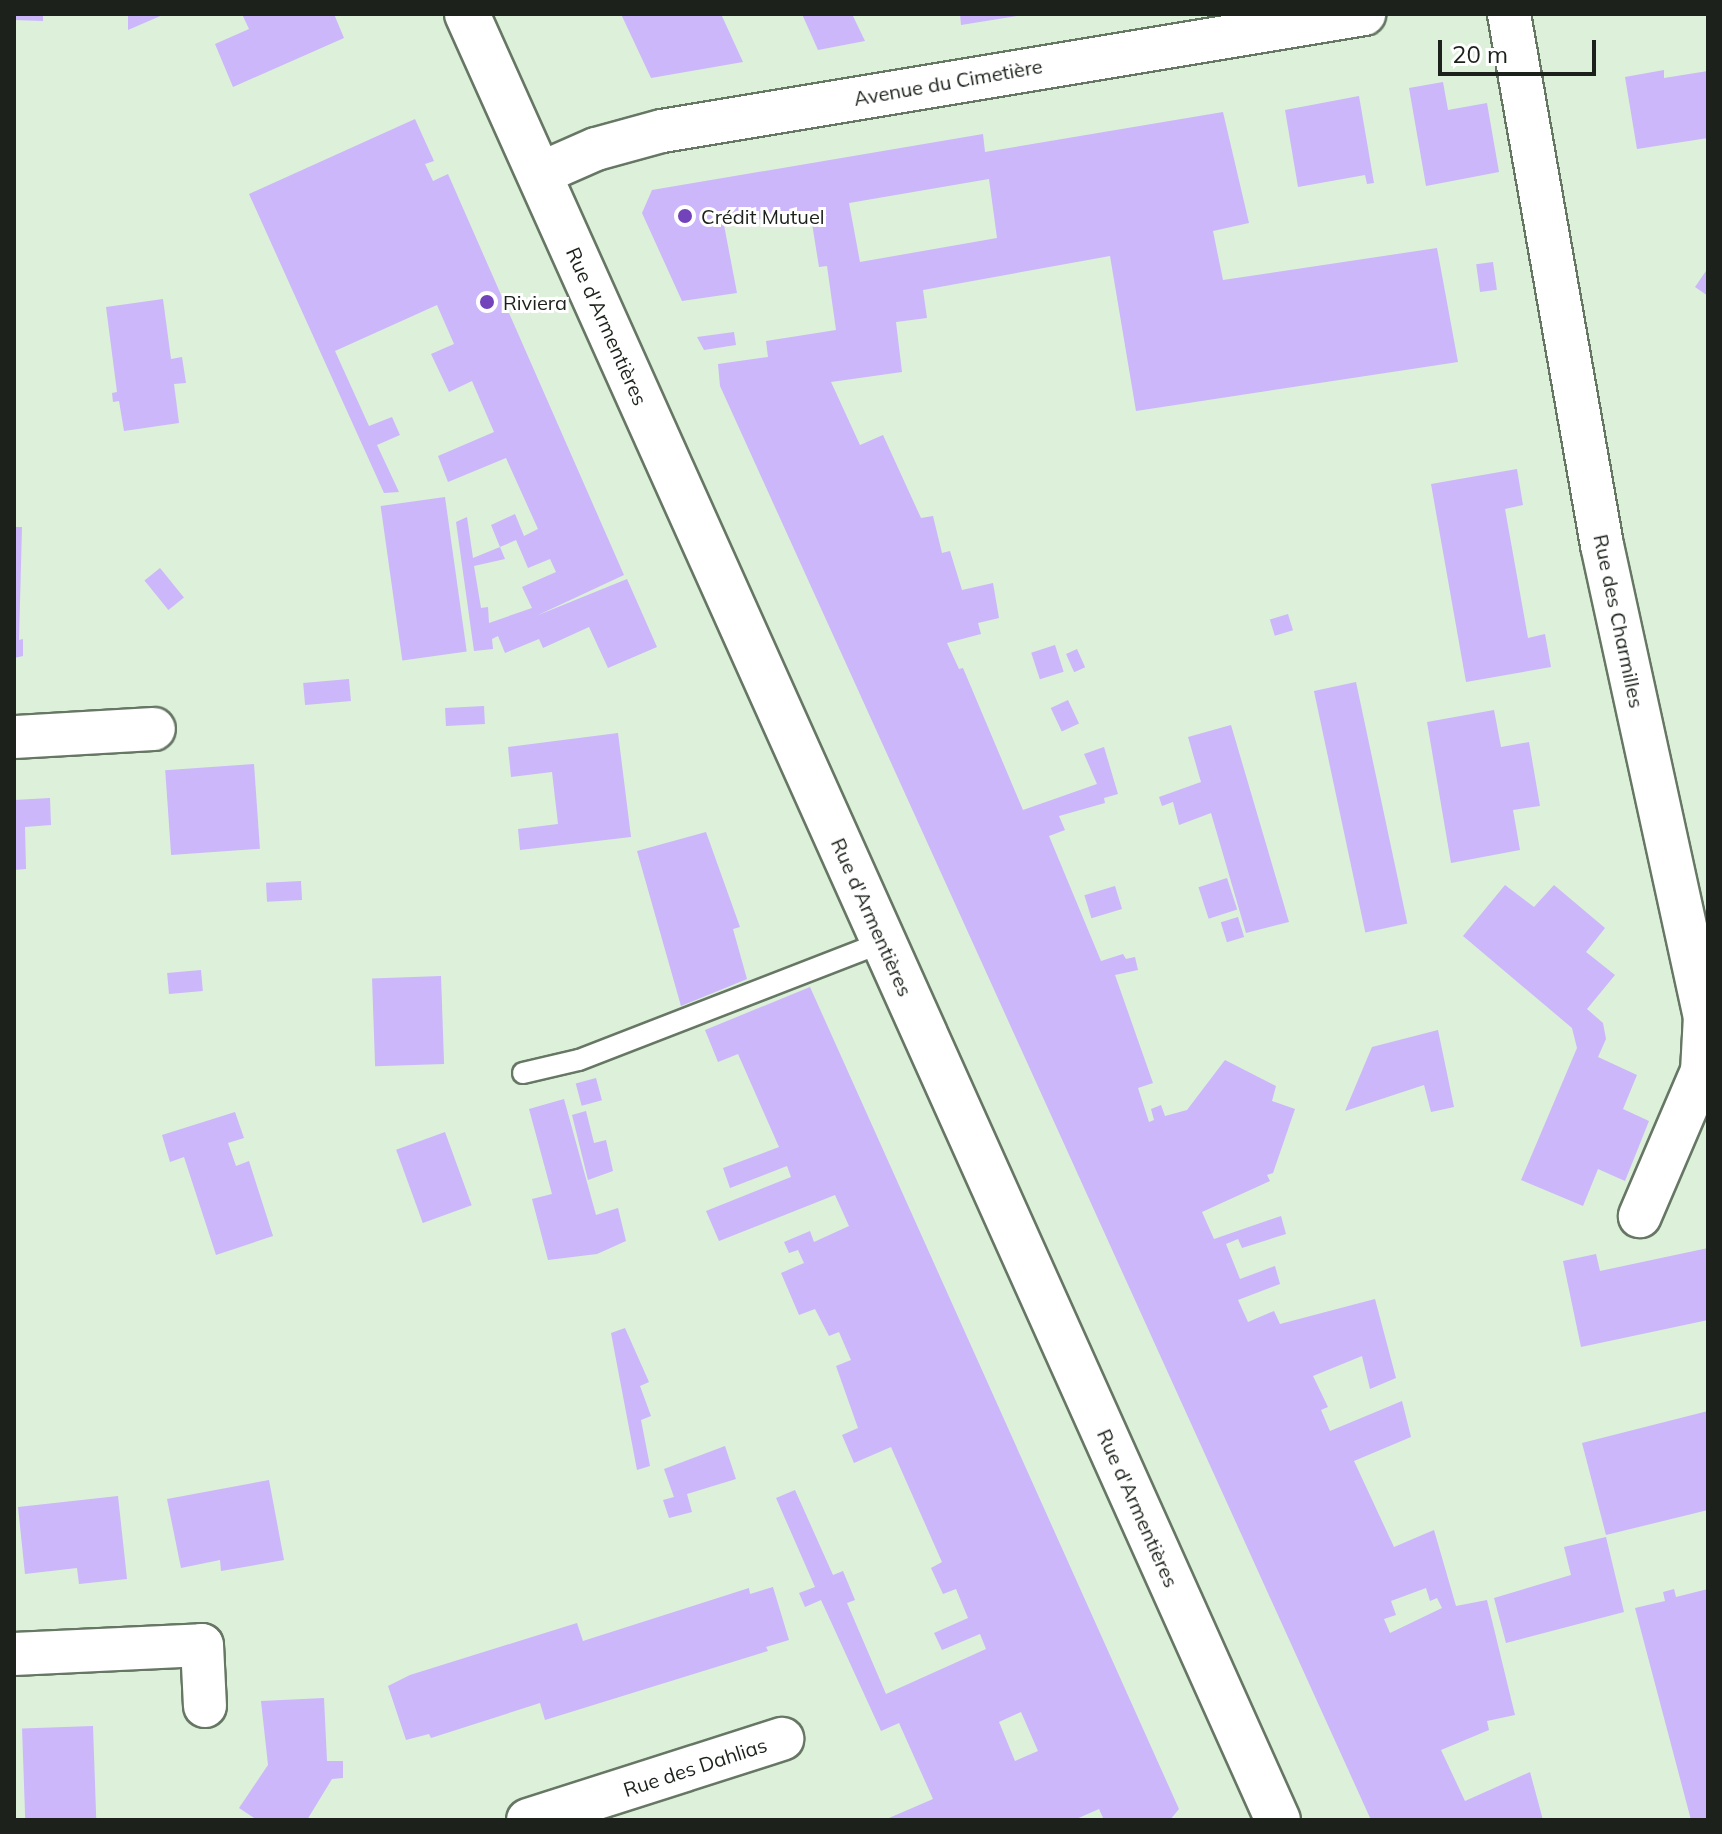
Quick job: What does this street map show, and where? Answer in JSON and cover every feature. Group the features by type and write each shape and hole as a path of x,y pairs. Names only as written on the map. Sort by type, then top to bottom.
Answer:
{"main road":[{"name":"Rue d'Armentières","path":"467,14 1278,1820"}],"street":[{"name":"Avenue du Cimetière","path":"539,174 596,149 662,131 1364,14"},
{"name":"Rue des Charmilles","path":"1509,14 1599,532 1705,1016 1707,1052 1699,1079 1640,1216"},
{"path":"14,737 154,729"},
{"path":"14,1654 202,1645 205,1706"},
{"name":"Rue des Dahlias","path":"528,1820 612,1807 782,1739"}],"lane":[{"path":"523,1073 579,1060 883,942"}],"building":[{"path":"14,14 43,14 43,21 14,20"},
{"path":"128,14 165,14 128,30"},
{"path":"242,14 334,14 344,38 233,87 215,44 249,29"},
{"path":"621,14 721,14 743,62 651,78"},
{"path":"802,14 852,14 865,41 818,50"},
{"path":"960,14 1017,14 1017,16 961,25"},
{"path":"1664,70 1664,78 1708,71 1708,138 1637,149 1625,77"},
{"path":"1443,82 1448,110 1487,103 1499,172 1426,186 1409,88"},
{"path":"1359,96 1374,183 1367,184 1365,175 1298,187 1285,110"},
{"path":"1223,112 1249,223 1213,231 1223,280 1437,248 1458,362 1136,411 1110,256 923,290 927,318 896,322 902,372 831,382 860,445 883,435 921,518 933,516 942,553 950,551 962,590 993,583 999,618 978,623 981,634 947,643 959,669 963,668 1023,810 1097,784 1084,754 1104,747 1118,794 1104,798 1105,803 1059,816 1065,830 1049,836 1101,961 1123,954 1126,959 1135,957 1138,970 1115,975 1153,1083 1138,1088 1149,1122 1154,1120 1151,1109 1161,1105 1165,1116 1187,1110 1225,1060 1276,1086 1272,1101 1295,1109 1273,1173 1267,1175 1270,1181 1202,1212 1214,1239 1281,1216 1286,1234 1242,1248 1238,1239 1226,1244 1240,1279 1275,1266 1280,1284 1238,1300 1248,1322 1274,1311 1280,1324 1375,1299 1396,1378 1370,1389 1362,1356 1313,1376 1328,1407 1321,1410 1330,1431 1402,1401 1411,1437 1354,1461 1394,1547 1434,1530 1456,1606 1487,1600 1515,1715 1487,1721 1489,1730 1441,1750 1465,1801 1530,1772 1543,1820 1371,1820 720,386 718,364 768,357 766,341 836,330 827,266 819,267 810,211 724,225 737,293 682,301 642,213 652,190 983,134 985,152","holes":["989,179 997,238 860,262 849,203","1426,1588 1430,1601 1437,1598 1442,1608 1390,1633 1384,1619 1396,1615 1391,1601"]},
{"path":"415,119 434,161 425,164 433,181 448,174 624,575 536,616 627,579 657,647 608,668 589,627 543,648 539,639 505,653 498,636 492,639 493,649 474,651 456,522 467,517 473,558 500,547 491,525 515,514 524,536 538,529 506,458 448,482 438,456 494,432 472,381 449,392 431,354 454,344 437,305 335,351 369,426 392,417 400,435 377,445 399,492 384,493 249,194","holes":["516,540 528,568 550,559 556,572 522,587 532,608 489,623 488,607 481,608 474,566 505,559 500,547"]},
{"path":"1493,262 1497,290 1480,292 1476,264"},
{"path":"1708,268 1708,296 1695,287"},
{"path":"163,299 171,359 182,357 186,383 174,384 179,423 124,431 119,401 113,402 112,393 117,392 106,307"},
{"path":"734,332 736,345 704,350 697,337"},
{"path":"1517,469 1523,505 1505,509 1528,638 1545,634 1551,667 1466,682 1431,484"},
{"path":"445,497 467,651 402,661 381,506"},
{"path":"14,527 22,527 19,640 23,639 23,656 14,658"},
{"path":"160,568 184,598 168,610 144,581"},
{"path":"1288,614 1293,630 1275,636 1270,620"},
{"path":"1055,645 1064,672 1040,679 1031,653"},
{"path":"1077,649 1085,667 1074,672 1066,654"},
{"path":"349,679 351,701 305,705 303,683"},
{"path":"1356,682 1407,924 1365,933 1314,691"},
{"path":"1068,700 1079,724 1062,732 1051,708"},
{"path":"484,706 485,724 446,726 445,708"},
{"path":"1494,710 1501,747 1529,742 1540,806 1513,810 1520,850 1451,863 1427,722"},
{"path":"1231,725 1289,922 1246,933 1211,813 1179,825 1173,802 1162,806 1159,797 1201,782 1188,737"},
{"path":"618,733 631,837 520,850 518,829 558,824 552,772 511,777 508,747"},
{"path":"254,764 260,849 171,855 165,770"},
{"path":"50,798 51,825 25,827 26,869 14,870 14,800"},
{"path":"706,832 740,927 733,929 747,979 681,1006 637,851"},
{"path":"1227,878 1237,909 1209,919 1198,887"},
{"path":"301,881 302,900 267,902 266,883"},
{"path":"1505,885 1534,907 1554,885 1605,928 1586,952 1615,975 1587,1009 1603,1023 1606,1039 1598,1057 1637,1075 1623,1109 1649,1121 1625,1181 1598,1169 1583,1206 1521,1180 1577,1048 1572,1028 1463,936"},
{"path":"1115,886 1122,909 1091,918 1084,895"},
{"path":"1238,917 1244,937 1227,942 1221,922"},
{"path":"201,970 203,991 169,994 167,973"},
{"path":"441,976 444,1064 375,1066 372,978"},
{"path":"810,987 1179,1809 1170,1820 1104,1820 1099,1809 1074,1820 889,1818 933,1799 899,1723 881,1731 821,1600 805,1607 799,1593 815,1587 776,1498 795,1490 833,1575 843,1571 855,1600 847,1603 886,1694 986,1649 980,1634 942,1650 934,1633 968,1618 956,1589 943,1594 931,1568 942,1562 891,1447 854,1463 842,1435 858,1428 836,1366 851,1360 839,1332 829,1336 815,1309 799,1315 781,1273 804,1263 798,1250 789,1253 784,1242 810,1231 814,1242 849,1226 835,1195 719,1241 706,1211 791,1177 787,1166 730,1188 723,1168 779,1147 738,1054 718,1062 705,1030","holes":["1021,1712 1038,1751 1015,1761 999,1722"]},
{"path":"1438,1030 1454,1107 1431,1112 1424,1085 1345,1111 1372,1047"},
{"path":"596,1078 602,1100 582,1106 576,1083"},
{"path":"564,1099 596,1215 618,1208 626,1241 597,1254 548,1260 532,1199 552,1194 529,1109"},
{"path":"586,1111 594,1143 606,1140 613,1171 588,1180 572,1115"},
{"path":"235,1112 244,1138 228,1143 236,1166 249,1161 273,1236 216,1255 184,1157 170,1162 162,1135"},
{"path":"445,1132 472,1205 423,1223 396,1150"},
{"path":"1708,1248 1708,1320 1581,1347 1563,1261 1596,1254 1600,1271"},
{"path":"625,1328 649,1382 640,1386 651,1416 641,1420 650,1466 637,1470 611,1333"},
{"path":"1708,1411 1708,1510 1606,1535 1582,1443"},
{"path":"725,1446 736,1479 687,1494 692,1512 669,1518 663,1500 674,1497 664,1469"},
{"path":"269,1480 284,1560 221,1571 220,1560 181,1568 167,1499"},
{"path":"118,1496 127,1579 79,1584 77,1568 25,1574 18,1507"},
{"path":"1606,1537 1624,1612 1506,1643 1494,1598 1571,1575 1564,1547"},
{"path":"773,1587 789,1640 766,1647 768,1651 545,1720 540,1703 431,1738 429,1734 406,1740 388,1686 410,1675 577,1623 583,1641 749,1588 750,1594"},
{"path":"1674,1589 1676,1597 1708,1589 1708,1820 1691,1820 1635,1608 1665,1601 1663,1592"},
{"path":"324,1698 327,1761 343,1761 343,1778 332,1779 307,1820 257,1820 239,1808 268,1765 261,1701"},
{"path":"93,1726 96,1820 25,1820 22,1728"}],"place":[{"name":"Crédit Mutuel","path":"685,216"},
{"name":"Riviera","path":"487,302"}]}
